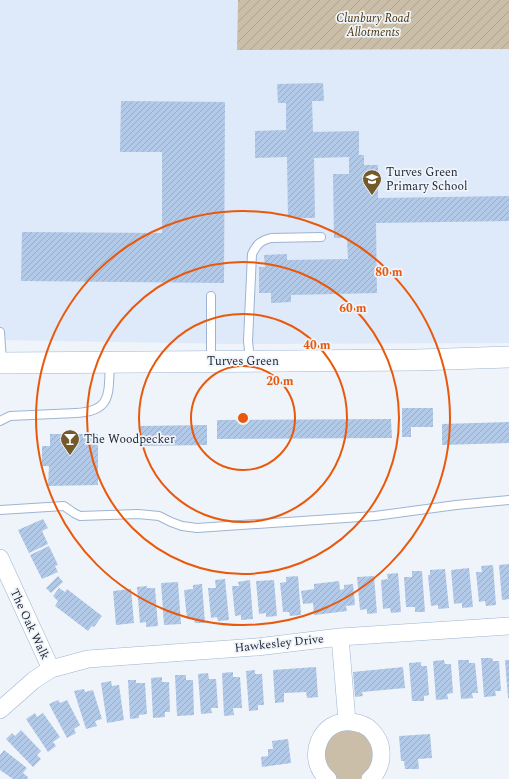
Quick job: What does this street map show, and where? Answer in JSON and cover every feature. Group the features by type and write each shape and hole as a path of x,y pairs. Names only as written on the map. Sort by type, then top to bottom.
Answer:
{"street":[{"name":"Turves Green","path":"1,362 417,360 509,357"},
{"name":"The Oak Walk","path":"0,558 51,669"},
{"name":"Hawkesley Drive","path":"0,710 34,680 51,669 88,659 257,647 340,637 509,626"},
{"path":"340,637 347,721"},
{"path":"328,779 318,767 316,757 317,746 321,736 328,729 337,723 347,721 358,723 368,728 376,736 381,746 381,757 378,768 370,779"}],"lane":[{"path":"250,361 248,341 252,254 256,246 263,240 271,238 321,237"},
{"path":"211,296 211,361"},
{"path":"0,332 1,362"},
{"path":"0,421 10,416 86,413 94,410 102,405 106,399 109,383 110,362"},
{"path":"0,510 64,506 80,516 138,514 159,516 182,526 197,528 375,516 456,505 509,500"}],"shaded area":[{"path":"0,0 238,0 237,50 509,49 509,343 234,344 0,340"}],"green space":[{"name":"Clunbury Road Allotments","path":"238,0 509,0 509,49 237,50"},
{"path":"341,728 367,733 377,758 363,779 334,779 327,773 322,747"}],"building":[{"path":"323,83 324,101 312,101 313,132 359,131 359,155 364,155 364,165 378,165 378,198 509,196 509,221 376,223 377,293 291,295 291,302 271,303 271,293 259,293 259,267 265,267 264,255 287,254 287,260 348,259 347,238 334,238 333,174 349,174 349,157 314,158 315,218 288,218 287,157 255,158 255,131 286,130 286,103 278,103 277,84"},
{"path":"121,101 225,102 224,283 21,281 22,232 162,233 162,152 120,152"},
{"path":"402,408 433,408 433,427 411,427 411,437 402,437"},
{"path":"391,419 392,438 217,439 217,420"},
{"path":"509,422 509,443 442,445 442,424"},
{"path":"207,425 207,445 139,446 139,426"},
{"name":"The Woodpecker","path":"50,434 98,434 98,485 48,486 49,466 42,466 42,446 50,446"},
{"path":"43,519 48,528 42,531 48,544 29,553 18,530"},
{"path":"49,546 58,565 55,566 58,572 42,579 30,555"},
{"path":"509,564 509,599 502,600 499,565"},
{"path":"493,565 496,605 486,606 485,601 479,602 476,572 482,572 481,566"},
{"path":"469,568 473,607 462,608 462,603 454,604 451,570"},
{"path":"445,569 449,608 438,609 438,605 431,606 428,575 430,575 430,570"},
{"path":"412,571 422,571 425,612 415,612 415,607 406,607 404,577 412,577"},
{"path":"398,573 401,612 391,613 390,608 383,609 381,580 388,579 387,574"},
{"path":"58,576 63,582 51,593 46,588"},
{"path":"298,576 301,615 290,616 289,612 283,612 280,583 286,582 286,577"},
{"path":"374,576 377,613 367,614 367,609 360,610 357,577"},
{"path":"225,579 229,620 218,621 217,617 211,618 208,588 216,588 215,580"},
{"path":"250,580 253,619 241,620 241,615 235,616 232,586 239,586 238,582"},
{"path":"274,580 277,616 266,617 266,613 259,614 256,581"},
{"path":"339,581 340,590 344,589 344,585 353,584 355,605 346,606 347,611 314,615 313,603 303,604 301,591 314,589 314,584"},
{"path":"178,582 181,624 164,625 161,583"},
{"path":"202,584 205,623 195,623 194,619 187,619 184,590 193,589 193,585"},
{"path":"147,586 147,588 155,588 158,626 146,627 146,622 140,623 137,587"},
{"path":"59,588 65,592 67,589 102,616 94,627 92,626 88,631 55,606 58,601 53,596"},
{"path":"131,589 134,623 116,625 113,591"},
{"path":"481,658 492,658 493,661 499,661 501,691 495,691 496,696 484,697"},
{"path":"444,660 445,664 451,664 453,693 447,694 448,699 436,700 433,661"},
{"path":"458,660 469,660 469,663 475,663 478,693 472,693 473,698 461,699"},
{"path":"505,660 509,660 509,698 508,698"},
{"path":"421,662 421,666 427,666 429,695 424,696 424,701 412,701 409,663"},
{"path":"316,667 318,697 307,698 306,692 284,693 284,702 275,703 273,670"},
{"path":"403,667 405,688 362,692 363,696 355,697 353,672"},
{"path":"255,670 255,674 262,674 264,705 258,705 258,710 249,711 246,671"},
{"path":"233,672 233,677 240,677 242,708 233,708 234,715 224,716 222,673"},
{"path":"208,673 209,679 216,679 218,708 211,708 212,713 201,714 198,674"},
{"path":"175,675 186,675 186,680 193,680 194,715 177,716"},
{"path":"162,677 162,682 169,682 170,712 165,712 165,717 153,718 151,678"},
{"path":"128,680 136,680 136,683 145,683 147,714 139,715 139,718 130,719"},
{"path":"111,681 112,686 119,685 124,720 107,723 101,683"},
{"path":"84,689 85,692 93,690 102,719 95,721 97,726 86,729 74,691"},
{"path":"58,700 60,703 67,700 80,725 74,729 76,733 67,738 49,704"},
{"path":"35,713 37,717 43,713 60,737 53,742 56,746 48,752 26,719"},
{"path":"21,730 41,751 37,755 41,759 33,767 6,739 12,733 15,736"},
{"path":"430,734 432,758 418,759 419,769 405,769 404,761 401,761 399,736"},
{"path":"288,739 291,763 262,767 261,757 268,756 268,749 273,749 272,741"},
{"path":"4,750 27,768 23,773 28,777 27,779 13,779 0,770 0,755"}],"place":[{"name":"Turves Green Primary School","path":"372,196"},
{"name":"The Woodpecker","path":"70,456"}]}
